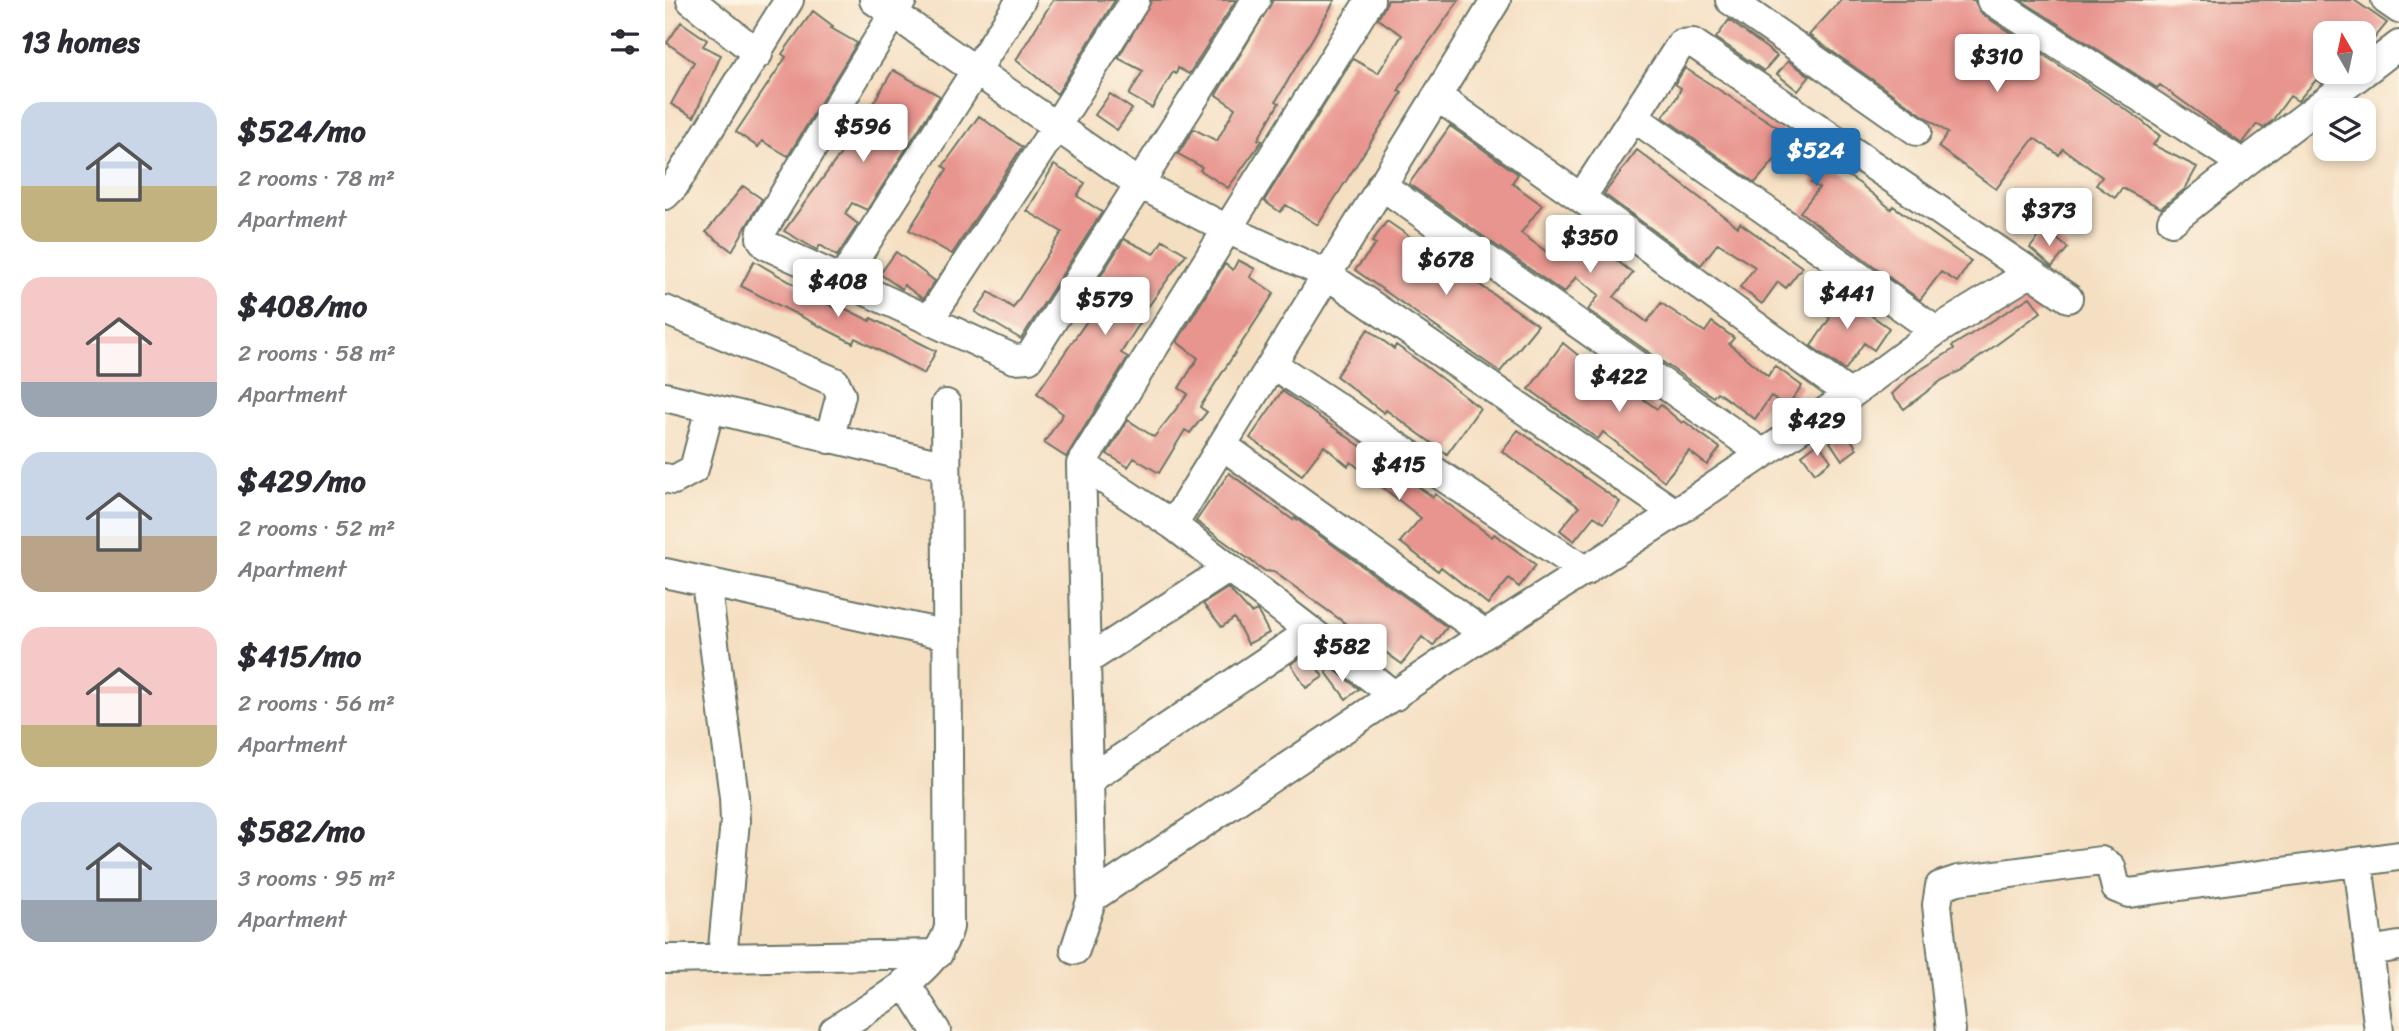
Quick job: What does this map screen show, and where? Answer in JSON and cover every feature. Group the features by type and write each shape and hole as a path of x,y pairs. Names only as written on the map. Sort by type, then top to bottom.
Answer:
{"street":[{"path":"691,0 758,54"},
{"path":"665,195 674,186 758,54 789,0"},
{"path":"841,281 1021,0"},
{"path":"929,320 1135,0"},
{"path":"1256,0 1138,183 1029,358 1014,359 841,281 767,245 761,238 762,230 890,4 975,73 1057,125 1138,183 1227,229 1326,274 1675,513"},
{"path":"1075,950 1092,898 1081,464 1370,0"},
{"path":"1173,525 1496,0"},
{"path":"1730,0 1917,131"},
{"path":"1991,0 2243,164"},
{"path":"2386,0 2399,9"},
{"path":"1581,198 1681,44 1693,43 2028,274 2068,298"},
{"path":"2377,62 2399,45"},
{"path":"2172,221 2348,84"},
{"path":"1438,97 1850,395"},
{"path":"1635,118 1936,331"},
{"path":"1381,185 1762,453"},
{"path":"1092,898 1485,634 1675,513 1850,395 1936,331 2028,274"},
{"path":"665,310 835,382 841,395 829,439"},
{"path":"1272,364 1586,571"},
{"path":"665,397 947,466"},
{"path":"842,1029 938,954 949,928 946,404"},
{"path":"665,478 674,480 694,469 710,408"},
{"path":"1222,444 1485,634"},
{"path":"1081,464 1173,525 1395,695"},
{"path":"1087,660 1229,568"},
{"path":"665,573 947,635"},
{"path":"706,582 735,821 722,958"},
{"path":"1089,780 1311,631"},
{"path":"1951,1031 1937,905 1940,886 1958,880 2101,861 2111,867 2116,888 2129,893 2399,856"},
{"path":"2358,862 2379,1031"},
{"path":"2370,951 2399,946"},
{"path":"665,959 938,954"},
{"path":"905,982 936,1031"}],"building":[{"path":"1053,0 1115,0 1057,94 1016,60"},
{"path":"1152,0 1236,0 1189,74 1178,68 1176,74 1173,72 1152,108 1129,95 1143,71 1118,58"},
{"path":"1273,0 1335,0 1276,101 1279,103 1258,139 1262,141 1228,188 1200,170 1202,167 1178,154 1194,129 1217,141 1235,108 1216,95"},
{"path":"1388,0 1459,0 1416,61 1398,91 1402,93 1318,225 1286,205 1280,212 1264,201 1353,59 1378,73 1402,35 1378,19"},
{"path":"1841,0 1974,0 1982,14 2137,117 2160,136 2153,145 2197,167 2185,189 2161,208 2122,188 2115,198 2096,185 2102,177 2063,149 2059,155 2034,138 1996,189 1938,147 1948,133 1809,35"},
{"path":"2021,0 2354,0 2387,23 2377,35 2377,21 2313,21 2313,84 2298,101 2290,96 2272,121 2263,128 2257,124 2242,144 2160,85 2157,88"},
{"path":"813,11 833,26 831,28 857,43 788,156 762,141 758,147 736,132 786,57 782,54"},
{"path":"1729,20 1777,56 1764,71 1716,38"},
{"path":"681,22 707,40 703,46 721,55 694,117 671,104 694,62 667,43"},
{"path":"1788,61 1810,76 1798,91 1777,74"},
{"path":"1685,68 1785,132 1783,135 1859,183 1891,209 1893,206 1971,261 1957,282 1941,272 1920,300 1800,212 1819,188 1811,183 1814,179 1777,157 1755,183 1663,117 1677,97 1681,88 1675,84"},
{"path":"893,70 940,96 867,210 852,203 845,214 858,224 837,256 820,245 817,250 784,231 850,141 844,138 857,116 863,120"},
{"path":"1110,94 1132,109 1117,130 1095,115"},
{"path":"979,116 1022,147 952,254 909,230 947,169 943,166"},
{"path":"1450,126 1518,174 1512,183 1542,205 1521,233 1552,256 1575,229 1633,273 1614,297 1647,322 1661,303 1705,332 1712,322 1734,338 1729,344 1768,376 1775,366 1802,386 1786,407 1771,396 1755,419 1717,392 1713,397 1588,310 1599,295 1576,277 1564,293 1409,184"},
{"path":"1637,150 1738,227 1740,223 1802,267 1786,288 1778,282 1762,304 1740,287 1755,267 1718,243 1701,265 1604,194"},
{"path":"1054,165 1085,183 1077,196 1102,212 1021,339 975,312 989,292 1013,308 1062,232 1027,211"},
{"path":"743,186 762,199 732,251 706,232"},
{"path":"1387,221 1538,325 1500,372 1355,270 1376,244 1372,242"},
{"path":"2045,229 2068,248 2052,267 2030,248"},
{"path":"1124,239 1154,254 1163,240 1186,254 1143,314 1145,315 1121,353 1128,357 1066,457 1044,443 1063,414 1037,393 1100,302 1089,295"},
{"path":"896,252 935,281 923,299 904,285 902,289 880,274"},
{"path":"1238,260 1255,269 1250,277 1274,293 1200,407 1207,412 1190,433 1185,430 1159,473 1134,458 1128,467 1107,454 1128,420 1154,437 1188,394 1179,388 1198,358 1177,342 1225,264 1233,270"},
{"path":"754,261 842,312 844,308 870,321 871,318 936,351 924,374 855,338 853,343 741,286"},
{"path":"1835,290 1889,328 1874,350 1864,343 1845,370 1811,346 1830,318 1820,312"},
{"path":"2030,297 2041,312 1962,370 1942,380 1904,409 1892,394 1912,375 1954,349 1952,346"},
{"path":"1368,329 1394,349 1396,345 1480,408 1447,454 1386,410 1384,413 1336,376"},
{"path":"1563,343 1600,373 1603,370 1626,391 1628,388 1657,409 1661,405 1682,423 1684,421 1720,448 1707,465 1689,451 1664,481 1603,432 1598,439 1529,389"},
{"path":"1282,391 1433,497 1435,494 1492,537 1494,534 1536,565 1519,587 1509,579 1488,604 1441,567 1438,571 1400,542 1421,518 1351,462 1348,466 1324,446 1302,475 1250,438"},
{"path":"1518,430 1620,502 1604,523 1594,516 1574,541 1560,530 1579,507 1502,451"},
{"path":"1846,431 1857,449 1842,460 1830,442"},
{"path":"1818,443 1831,461 1815,473 1802,455"},
{"path":"1229,473 1447,627 1433,646 1422,637 1402,664 1274,572 1265,571 1196,521"},
{"path":"1228,588 1251,613 1257,610 1269,633 1248,644 1234,618 1222,627 1203,604"},
{"path":"1308,653 1323,677 1306,688 1291,664"},
{"path":"1332,668 1359,689 1346,699 1326,672"}]}
